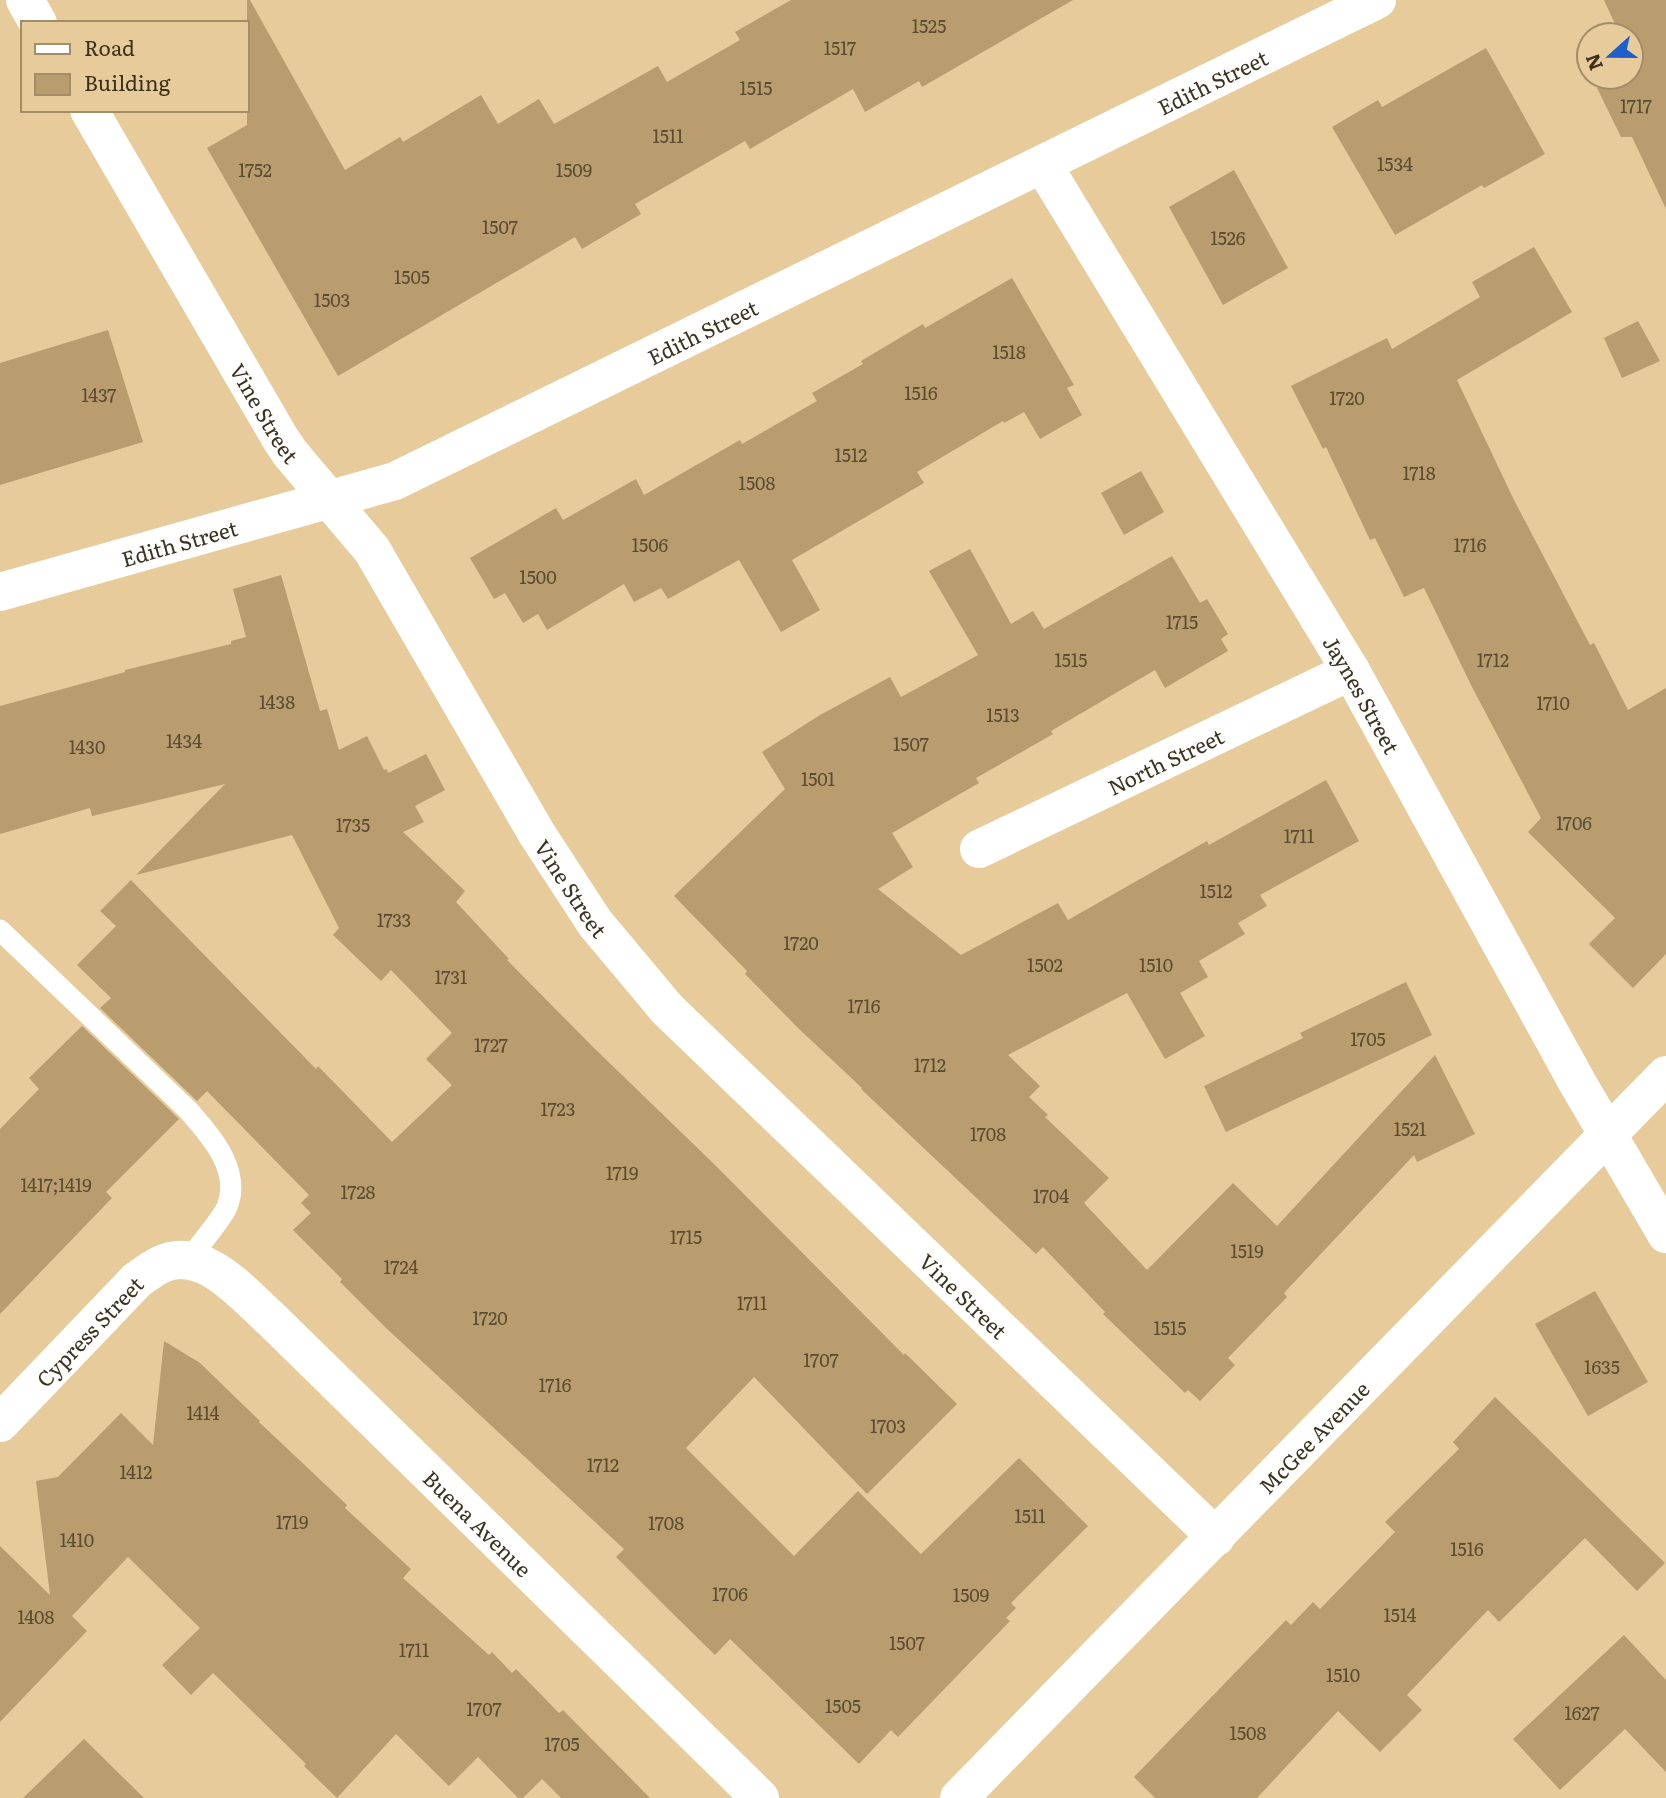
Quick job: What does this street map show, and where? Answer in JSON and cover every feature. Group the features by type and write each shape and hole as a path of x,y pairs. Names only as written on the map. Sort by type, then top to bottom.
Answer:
{"street":[{"path":"25,0 37,21"},
{"name":"Edith Street","path":"0,592 395,481 1377,0"},
{"name":"Vine Street","path":"90,112 285,446 372,550 537,834 596,923 667,1009 1216,1537"},
{"name":"Jaynes Street","path":"1043,164 1351,671 1577,1082 1666,1234"},
{"name":"North Street","path":"979,849 1351,671"},
{"name":"McGee Avenue","path":"959,1798 1666,1075"},
{"name":"Cypress Street","path":"0,1423 137,1280 162,1264 188,1261"},
{"name":"Buena Avenue","path":"188,1261 208,1267 225,1278 270,1318 760,1798"}],"lane":[{"path":"0,930 188,1110 215,1140 230,1178 227,1207 188,1261"}],"building":[{"path":"247,0 250,0 345,170 400,137 403,142 481,95 498,124 539,99 554,124 658,66 667,82 740,40 735,32 791,0 1073,0 922,87 919,81 865,112 853,89 750,149 745,141 635,204 641,214 582,249 575,237 338,376 207,148 247,125"},
{"path":"1604,0 1666,0 1666,209 1632,137 1621,137 1598,91 1645,91 1645,21 1614,21"},
{"path":"1486,48 1545,154 1484,188 1482,185 1395,235 1332,127 1378,100 1382,107"},
{"path":"1234,170 1288,268 1223,305 1169,207"},
{"path":"1534,247 1572,312 1457,380 1514,500 1590,645 1594,643 1628,710 1666,688 1666,954 1633,988 1589,944 1615,918 1528,832 1541,818 1472,687 1424,588 1404,597 1375,538 1370,540 1326,447 1323,449 1291,386 1387,338 1392,349 1480,297 1472,282"},
{"path":"1012,278 1074,385 1067,388 1082,415 1040,439 1024,412 1004,423 1003,421 917,472 924,483 792,560 820,610 781,632 739,560 668,599 661,588 634,602 624,584 547,630 538,614 523,623 505,593 494,599 470,558 556,508 563,520 636,479 644,495 740,440 742,444 817,401 812,393 863,364 861,361 923,324 925,328"},
{"path":"1638,321 1660,361 1622,378 1604,338"},
{"path":"108,330 143,442 0,485 0,363"},
{"path":"1141,471 1164,512 1124,535 1101,493"},
{"path":"970,549 1011,624 1033,611 1044,629 1172,556 1200,603 1207,599 1228,634 1221,639 1228,651 1165,688 1155,670 1051,731 1053,734 976,778 979,783 892,833 913,867 878,889 961,955 1058,903 1068,920 1207,841 1209,845 1326,780 1359,841 1260,895 1267,906 1238,923 1245,934 1199,961 1208,977 1180,993 1205,1036 1165,1059 1127,993 1008,1055 1040,1086 1029,1097 1048,1115 1045,1117 1109,1178 1084,1203 1147,1270 1233,1183 1277,1226 1435,1055 1475,1134 1417,1162 1414,1155 1284,1293 1287,1297 1228,1358 1235,1365 1200,1401 1188,1390 1185,1393 1103,1314 1105,1312 1043,1247 1036,1254 861,1089 745,974 747,971 674,896 785,789 762,752 820,715 890,677 901,697 978,655 929,571"},
{"path":"281,575 320,711 327,709 339,750 367,736 388,773 426,754 445,790 415,806 424,822 403,832 465,891 456,902 509,959 507,960 593,1047 904,1355 905,1353 957,1404 867,1494 754,1377 686,1448 794,1556 858,1491 921,1554 1019,1458 1088,1526 1011,1603 1016,1608 1006,1618 1010,1621 898,1737 891,1730 859,1764 730,1639 715,1655 665,1606 616,1557 624,1549 385,1327 293,1230 311,1213 301,1203 309,1195 207,1091 197,1101 100,1008 111,998 77,965 116,926 100,911 131,880 316,1069 318,1066 392,1142 452,1085 426,1059 452,1033 391,970 381,981 333,935 339,928 292,835 136,875 225,784 92,816 90,808 0,834 0,706 125,670 231,644 231,641 246,637 233,589"},
{"path":"1406,982 1432,1035 1226,1132 1204,1086 1303,1038 1300,1033"},
{"path":"82,1026 179,1119 106,1192 112,1198 0,1314 0,1129 39,1089 29,1078"},
{"path":"1595,1291 1648,1382 1588,1416 1535,1324"},
{"path":"164,1341 200,1363 347,1505 345,1508 411,1569 403,1578 489,1655 492,1652 512,1673 516,1669 559,1713 563,1710 650,1798 561,1798 542,1779 523,1798 518,1798 478,1757 449,1786 396,1734 337,1798 213,1673 191,1695 162,1665 200,1628 128,1557 72,1616 87,1631 0,1722 0,1546 50,1595 36,1481 58,1477 121,1413 153,1445"},
{"path":"1495,1397 1665,1563 1637,1591 1585,1538 1499,1622 1488,1610 1407,1695 1422,1710 1380,1752 1338,1711 1257,1798 1155,1798 1134,1777 1286,1620 1291,1625 1313,1602 1320,1609 1395,1532 1385,1522 1459,1449 1453,1442"},
{"path":"1624,1635 1666,1680 1666,1772 1625,1729 1560,1790 1513,1739"},
{"path":"84,1739 144,1798 23,1798"}]}
